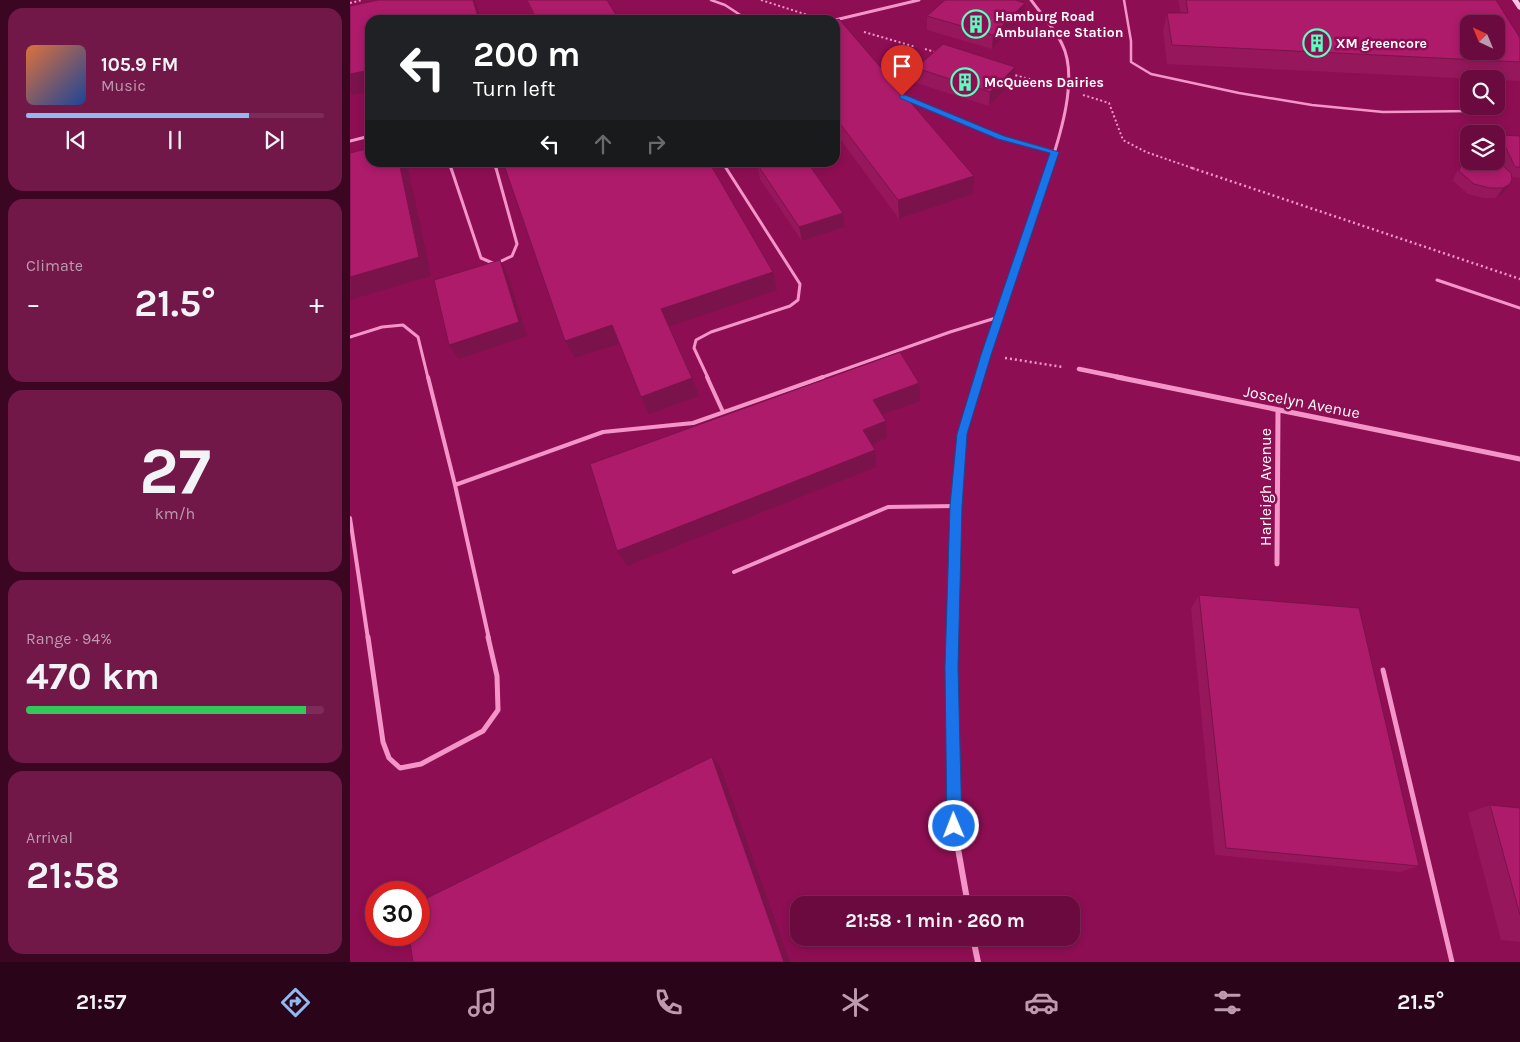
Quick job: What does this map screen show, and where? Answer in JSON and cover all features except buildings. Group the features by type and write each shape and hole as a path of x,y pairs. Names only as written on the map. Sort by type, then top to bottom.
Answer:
{"main road":[{"path":"1515,0 1520,8"}],"street":[{"path":"840,19 919,0"},
{"path":"966,896 954,826 952,667 956,506 962,434 986,355 1055,152 1069,90 1069,71 1063,45 1031,0"},
{"path":"350,141 365,137"},
{"name":"Joscelyn Avenue","path":"1079,369 1520,459"},
{"name":"Harleigh Avenue","path":"1277,564 1278,410"},
{"path":"975,946 978,962"}],"lane":[{"path":"712,0 732,8 741,15"},
{"path":"1124,0 1131,41 1131,62 1151,74 1239,93 1312,105 1383,112 1460,111"},
{"path":"886,90 915,64"},
{"path":"902,96 1001,138 1055,152"},
{"path":"451,167 481,258 495,264 512,256 517,244 495,167"},
{"path":"723,412 694,348 696,340 711,332 790,306 798,300 800,284 726,167"},
{"path":"1437,280 1520,308"},
{"path":"455,485 603,432 685,424 950,332 999,318"},
{"path":"350,338 382,327 403,326 418,337 455,485 497,676 498,710 483,731 421,764 400,768 389,758 383,742 350,518"},
{"path":"734,572 888,507 956,506"},
{"path":"1383,670 1452,962"}],"path":[{"path":"350,2 362,0"},
{"path":"760,0 807,15"},
{"path":"863,32 938,53"},
{"path":"1003,72 1109,103 1123,140 1146,152 1520,279"},
{"path":"986,355 1079,369"}],"place":[{"name":"Hamburg Road Ambulance Station","path":"976,24"},
{"name":"XM greencore","path":"1317,43"},
{"name":"McQueens Dairies","path":"965,82"}],"route":[{"path":"902,96 1001,138 1055,152 986,355 962,434 956,506 952,667 954,826"}]}
